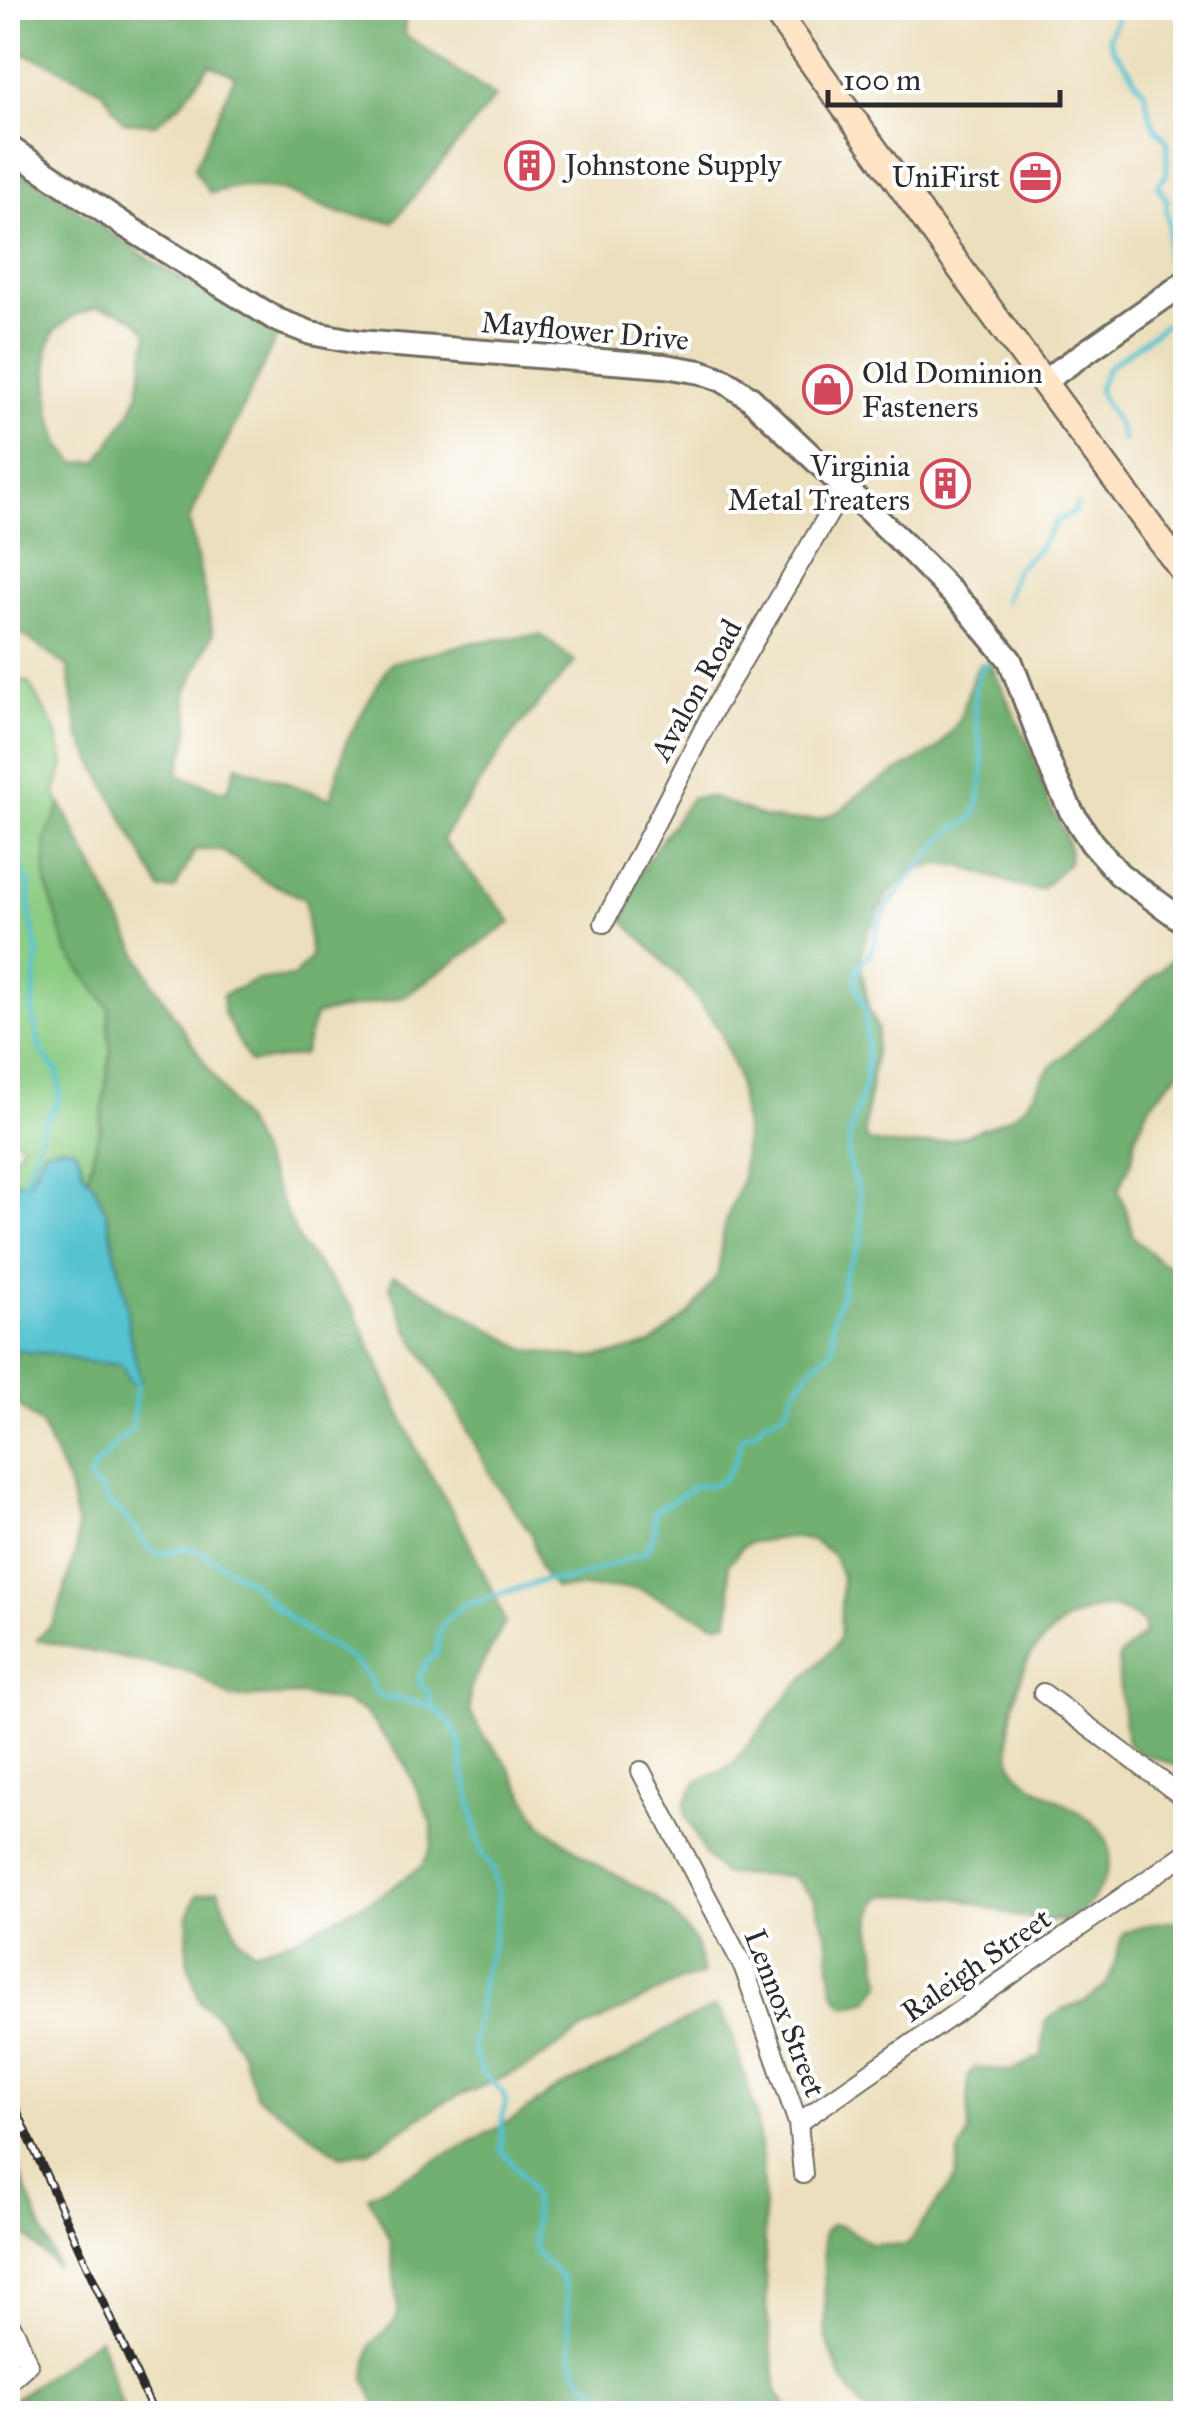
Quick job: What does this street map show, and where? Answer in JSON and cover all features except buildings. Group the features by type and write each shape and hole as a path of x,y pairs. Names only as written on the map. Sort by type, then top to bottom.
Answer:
{"main road":[{"path":"773,8 1186,575"}],"street":[{"name":"Mayflower Drive","path":"8,146 126,226 277,320 311,333 358,342 665,366 723,380 750,398 906,546 990,634 1010,660 1071,811 1092,842 1118,874 1186,922"},
{"path":"1044,382 1186,282"},
{"name":"Avalon Road","path":"604,923 714,709 844,488"},
{"path":"1043,1693 1186,1799"},
{"name":"Lennox Street","path":"642,1771 744,1968 798,2123 803,2174"},
{"name":"Raleigh Street","path":"798,2123 1186,1852"},
{"path":"8,2321 28,2364 8,2382"}],"green space":[{"path":"8,8 406,8 404,34 495,97 393,222 339,213 283,190 240,186 210,193 194,169 235,76 210,64 183,101 156,124 123,122 103,91 45,61 8,49"},
{"path":"8,162 158,265 278,334 189,520 213,634 186,693 190,728 178,775 227,792 237,765 331,799 346,742 390,663 475,642 541,635 575,662 514,732 442,840 512,922 403,997 315,1015 303,1055 250,1063 223,1012 223,995 256,980 293,977 311,957 305,899 264,880 221,850 195,850 175,889 161,890 79,735 68,667 15,629 8,613","holes":["96,307 131,317 148,333 139,391 130,413 98,461 76,463 60,445 50,410 47,351 55,330 73,316"]},
{"path":"980,664 991,665 1030,748 1070,853 1067,864 1041,889 1029,889 961,866 938,864 914,870 888,894 866,936 860,959 869,1010 878,1030 864,1132 868,1142 929,1144 957,1138 1008,1118 1030,1100 1052,1066 1185,950 1185,1064 1148,1108 1118,1191 1133,1237 1159,1261 1185,1275 1185,1769 1136,1751 1127,1743 1119,1657 1144,1634 1144,1623 1121,1610 1100,1608 1059,1626 1040,1644 1025,1667 1015,1698 1010,1750 1018,1773 1095,1824 1105,1837 1110,1853 1098,1891 1084,1909 1057,1921 1024,1918 952,1897 885,1895 876,1902 871,1925 882,1982 869,2000 847,2006 833,1989 827,1933 814,1898 792,1876 723,1874 706,1856 685,1813 686,1801 697,1782 733,1764 840,1637 842,1577 833,1555 814,1541 790,1537 742,1547 728,1565 728,1621 716,1624 637,1588 555,1588 540,1569 531,1533 494,1481 454,1404 410,1333 390,1288 393,1276 527,1350 583,1358 651,1344 690,1313 718,1274 725,1223 742,1179 745,1134 737,1075 720,1030 683,981 623,920 632,890 691,798 711,797 785,821 819,819 840,811 866,789 937,749 959,721"},
{"path":"8,680 28,682 55,729 64,763 55,793 61,804 45,841 67,951 109,1008 111,1050 100,1128 87,1179 80,1159 64,1146 44,1150 29,1184 8,1181 8,1161 22,1144 8,1133"},
{"path":"61,804 153,983 249,1131 301,1245 353,1308 421,1459 459,1522 497,1601 505,1623 470,1687 470,1711 481,1733 505,1761 541,1824 590,1861 654,1896 672,1912 695,1942 703,1974 682,1980 582,2030 526,2068 444,2102 369,2151 341,2156 256,2095 242,2053 217,2016 200,2002 187,1960 188,1915 197,1895 218,1890 239,1939 254,1951 298,1937 384,1893 422,1866 432,1846 432,1824 405,1763 364,1711 344,1702 300,1695 231,1698 194,1673 37,1640 53,1623 59,1609 76,1551 78,1529 69,1486 42,1426 8,1396 8,1348 83,1362 119,1364 130,1383 140,1382 106,1212 87,1179 100,1128 111,1051 109,1008 67,951 46,882 45,841"},
{"path":"1185,1920 1185,2413 866,2413 842,2380 826,2337 823,2233 831,2225 842,2226 871,2244 906,2246 956,2177 959,2154 969,2133 968,2076 975,2067 1010,2071 1042,2056 1045,2021 1085,2002 1104,1987 1123,1933 1155,1923"},
{"path":"714,2007 723,2015 732,2035 755,2111 762,2159 767,2312 777,2393 792,2413 380,2413 365,2379 371,2344 396,2320 398,2308 390,2238 368,2196 512,2120 558,2088 622,2059 661,2033"},
{"path":"8,2144 57,2267 8,2218"},
{"path":"99,2338 124,2413 8,2413 8,2404"}],"water":[{"path":"74,1148 106,1212 141,1381 138,1384 130,1383 119,1364 83,1362 8,1348 8,1181 29,1183 44,1150"}],"waterway":[{"path":"1121,8 1109,37 1113,49 1145,92 1156,130 1168,145 1166,176 1157,186 1167,200 1167,259"},
{"path":"1123,441 1098,389 1108,367 1165,325"},
{"path":"1005,601 1015,570 1038,549 1057,521 1074,512 1077,505"},
{"path":"432,1709 430,1693 419,1682 425,1665 437,1653 444,1622 462,1606 545,1580 570,1580 646,1552 655,1530 654,1513 692,1486 723,1479 734,1462 741,1437 786,1410 812,1366 831,1351 832,1321 844,1275 862,1239 859,1192 848,1161 850,1134 867,1065 866,1014 855,979 890,903 954,829 975,817 983,768 974,692 980,671 992,660"},
{"path":"8,801 8,812"},
{"path":"8,838 29,885 30,917 38,952 32,1013 41,1052 58,1072 60,1099 44,1123 25,1184"},
{"path":"137,1383 132,1428 94,1467 89,1479 101,1489 110,1505 124,1515 157,1553 186,1547 252,1583 275,1607 354,1661 382,1697 422,1703 440,1713 460,1741 478,1839 493,1869 499,1899 493,1943 481,1981 474,2054 482,2073 502,2091 506,2101 501,2149 531,2193 537,2254 563,2282 577,2370 607,2398 609,2414"}],"railway":[{"path":"8,2091 154,2414"}],"place":[{"name":"Johnstone Supply","path":"530,165"},
{"name":"UniFirst","path":"1035,177"},
{"name":"Old Dominion Fasteners","path":"827,390"},
{"name":"Virginia Metal Treaters","path":"945,483"}]}
